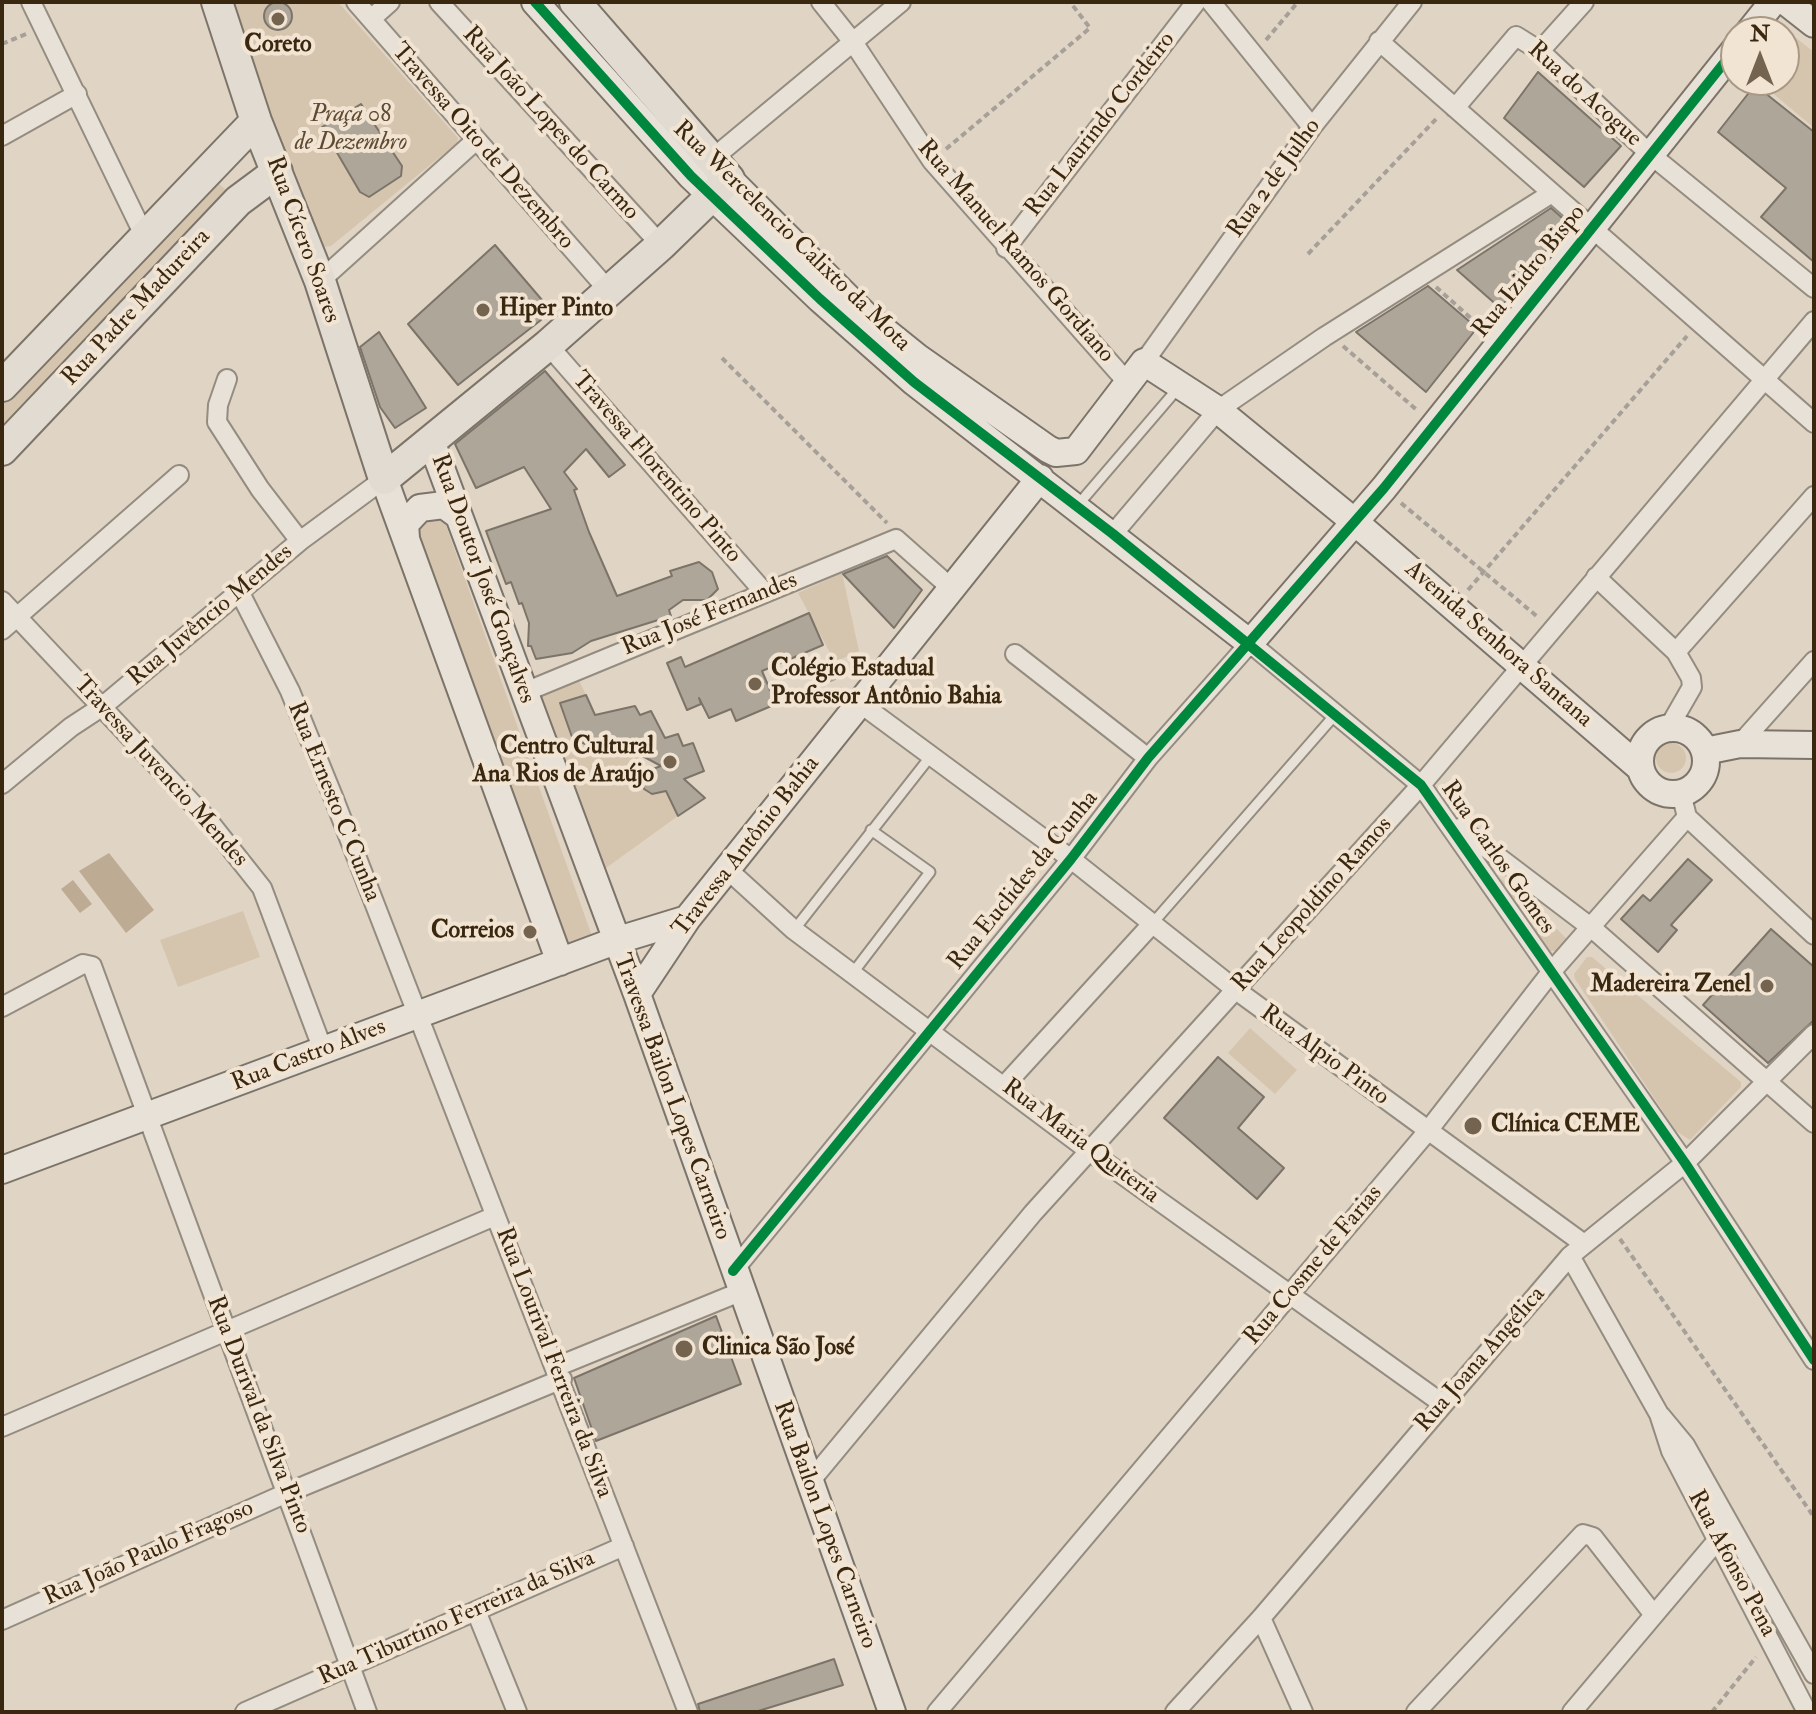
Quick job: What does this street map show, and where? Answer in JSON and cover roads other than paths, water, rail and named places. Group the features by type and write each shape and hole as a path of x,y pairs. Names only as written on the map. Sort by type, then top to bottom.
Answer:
{"main road":[{"name":"Rua Cícero Soares","path":"217,2 256,121 320,281 384,479"},
{"name":"Rua Wercelencio Calixto da Mota","path":"575,2 711,177"},
{"name":"Rua Padre Madureira","path":"2,386 256,121"},
{"path":"205,172 227,177 236,188 238,201"},
{"name":"Rua Padre Madureira","path":"2,450 238,201 277,172"},
{"path":"431,441 548,345 661,245 711,177"},
{"name":"Rua Doutor José Gonçalves","path":"384,479 431,441"}],"street":[{"path":"31,2 144,235"},
{"name":"Travessa Oito de Dezembro","path":"356,2 609,291"},
{"path":"371,19 390,2"},
{"name":"Rua João Lopes do Carmo","path":"439,2 661,245"},
{"name":"Rua Wercelencio Calixto da Mota","path":"535,2 711,177 866,316 1026,436 1048,449 1066,453 1076,451 1127,382"},
{"name":"Rua Manuel Ramos Gordiano","path":"821,2 853,42 932,161 1127,382"},
{"path":"711,177 853,42 901,2"},
{"name":"Rua Laurindo Cordeiro","path":"1006,248 1196,2"},
{"path":"1211,2 1312,127"},
{"name":"Rua 2 de Julho","path":"1144,362 1312,127 1412,2"},
{"path":"1540,51 1584,2"},
{"path":"1786,2 1814,24"},
{"name":"Rua do Acogue","path":"1453,106 1516,36 1540,51 1651,155 1814,288"},
{"path":"1379,41 1814,423"},
{"name":"Rua Izidro Bispo","path":"1356,523 1720,68"},
{"path":"2,136 77,94"},
{"path":"320,281 475,141"},
{"name":"Rua Wercelencio Calixto da Mota","path":"711,177 820,299 914,382 1040,478"},
{"path":"1113,534 1218,410 1329,334 1552,193"},
{"name":"Rua Leopoldino Ramos","path":"808,1484 1088,1150 1236,990 1523,668 1596,577 1814,321"},
{"name":"Travessa Florentino Pinto","path":"548,345 764,592"},
{"path":"1127,382 1144,362"},
{"name":"Avenida Senhora Santana","path":"1144,362 1218,410 1356,523 1640,768 1651,786 1671,794 1684,805"},
{"path":"227,379 218,405 217,422 260,489 300,541"},
{"name":"Rua Doutor José Gonçalves","path":"431,441 615,941"},
{"path":"2,630 179,475"},
{"name":"Rua Carlos Gomes","path":"1040,478 1250,643 1334,716 1421,785 1685,1163 1814,1360"},
{"name":"Travessa Antônio Bahia","path":"637,994 687,919 1040,478"},
{"path":"384,479 560,962"},
{"name":"Rua Juvêncio Mendes","path":"2,784 71,727 103,706 300,541 384,479"},
{"path":"1676,652 1814,496"},
{"path":"406,538 405,524 420,508 444,505 459,516"},
{"name":"Rua Euclides da Cunha","path":"736,1282 929,1029 1071,859 1148,758 1356,523"},
{"name":"Rua José Fernandes","path":"525,692 896,539 950,587"},
{"path":"1596,577 1676,652 1691,678 1692,687 1669,727 1650,737 1643,746 1640,768"},
{"name":"Rua Ernesto C Cunha","path":"240,593 290,691 416,1015"},
{"name":"Travessa Juvencio Mendes","path":"2,601 229,843 262,888 323,1050"},
{"path":"1015,654 1148,758"},
{"path":"1740,744 1814,661"},
{"path":"868,693 930,757 1071,859"},
{"path":"1669,727 1688,730 1705,751 1705,772 1684,805 1814,935"},
{"path":"1705,751 1740,744 1814,745"},
{"name":"Rua Cosme de Farias","path":"937,1712 1427,1132 1552,971 1593,929 1684,805"},
{"path":"1447,819 1593,929 1814,1123"},
{"name":"Rua Alpio Pinto","path":"1071,859 1236,990 1427,1132 1577,1250"},
{"name":"Rua Maria Quiteria","path":"727,869 794,930 852,974 1088,1150 1443,1404"},
{"name":"Rua Castro Alves","path":"2,1170 615,941 687,919"},
{"path":"1004,1086 1152,924"},
{"name":"Travessa Bailon Lopes Carneiro","path":"615,941 637,994 736,1282"},
{"name":"Rua Durival da Silva Pinto","path":"2,1007 83,964 92,966 224,1330 289,1492 367,1712"},
{"name":"Rua Lourival Ferreira da Silva","path":"416,1015 559,1373 688,1712"},
{"name":"Rua Joana Angélica","path":"1175,1712 1261,1618 1577,1250 1685,1163 1814,1034"},
{"path":"2,1427 495,1216"},
{"name":"Rua Afonso Pena","path":"1577,1250 1659,1414 1671,1451 1814,1674"},
{"path":"559,1373 736,1282"},
{"name":"Rua Bailon Lopes Carneiro","path":"736,1282 892,1712"},
{"name":"Rua João Paulo Fragoso","path":"2,1620 559,1373"},
{"path":"1572,1712 1724,1532"},
{"name":"Rua Afonso Pena","path":"1724,1532 1770,1639 1807,1712"},
{"path":"1416,1712 1583,1534 1593,1537 1654,1615"},
{"name":"Rua Tiburtino Ferreira da Silva","path":"245,1712 624,1546"},
{"path":"476,1611 517,1712"},
{"path":"1261,1618 1303,1712"}],"lane":[{"path":"1077,506 1179,386"},
{"path":"1152,924 1334,716"},
{"path":"794,930 930,757"},
{"path":"852,974 930,872 871,830"}],"place":[{"name":"Coreto","path":"278,19"},
{"name":"Hiper Pinto","path":"483,310"},
{"name":"Colégio Estadual Professor Antônio Bahia","path":"755,684"},
{"name":"Centro Cultural Ana Rios de Araújo","path":"670,762"},
{"name":"Correios","path":"530,932"},
{"name":"Madereira Zenel","path":"1767,986"},
{"name":"Clínica CEME","path":"1473,1126"},
{"name":"Clinica São José","path":"684,1349"}],"park label":[{"name":"Praça 08 de Dezembro","path":"351,130"}]}
